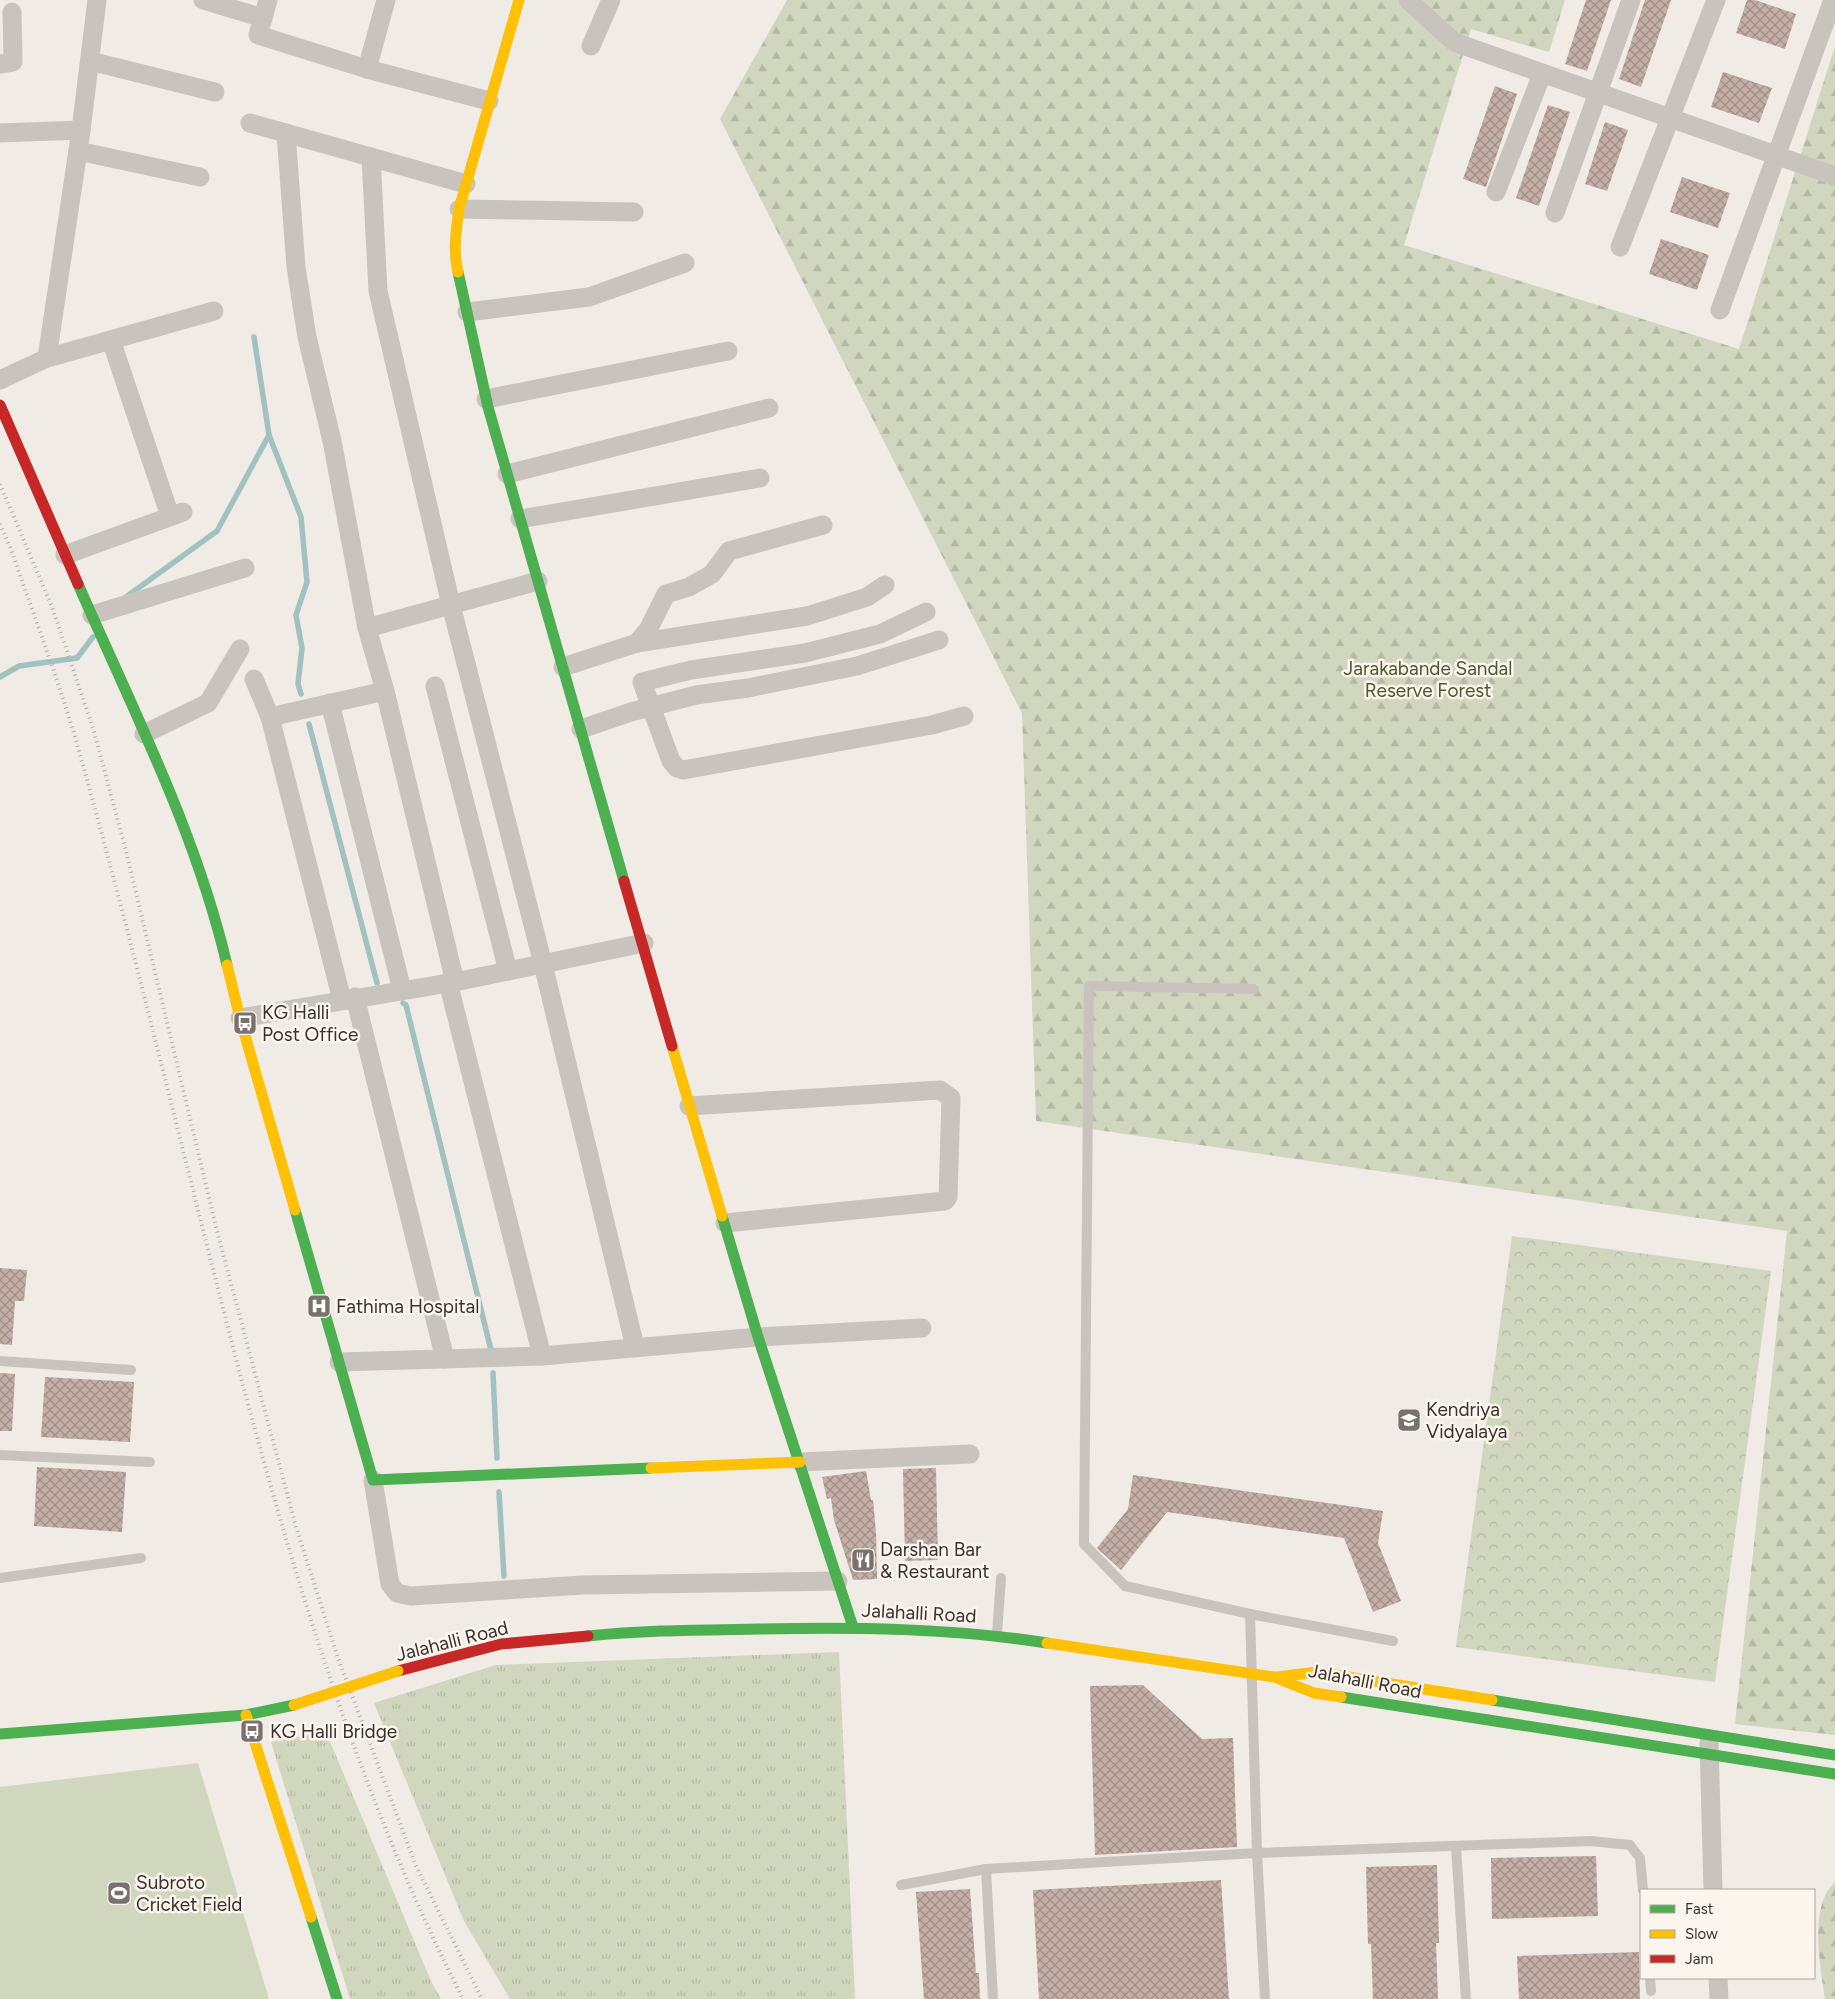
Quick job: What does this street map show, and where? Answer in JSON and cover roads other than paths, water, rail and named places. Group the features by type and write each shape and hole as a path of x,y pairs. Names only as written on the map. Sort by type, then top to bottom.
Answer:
{"main road":[{"path":"519,0 459,209 455,237 456,260 486,399 644,943 689,1106 726,1223 758,1337 854,1626"},
{"path":"0,405 187,835 215,913 240,1018 373,1480 800,1462"},
{"name":"Jalahalli Road","path":"0,1734 246,1715 294,1705 398,1671 501,1644 637,1632 854,1626 997,1635 1274,1677 1314,1693 1835,1774"},
{"path":"1274,1677 1317,1672 1835,1754"},
{"path":"246,1715 337,1999"}],"street":[{"path":"47,358 81,130 97,0"},
{"path":"203,0 263,18"},
{"path":"268,0 258,35 367,69 489,102"},
{"path":"367,69 386,0"},
{"path":"591,46 611,0"},
{"path":"1408,0 1454,42 1597,94 1835,176"},
{"path":"1555,213 1631,0"},
{"path":"1620,247 1716,0"},
{"path":"1720,310 1833,0"},
{"path":"0,64 12,62 12,12"},
{"path":"90,62 215,92"},
{"path":"1496,192 1542,74"},
{"path":"250,123 466,184"},
{"path":"0,133 81,130"},
{"path":"286,133 297,276 307,338 332,441 367,628 385,691 452,982 542,1356"},
{"path":"78,151 200,176"},
{"path":"371,157 378,291 451,605 543,964 636,1347"},
{"path":"459,209 634,212"},
{"path":"467,312 589,298 685,263"},
{"path":"0,380 47,358 214,311"},
{"path":"66,555 177,514 111,340"},
{"path":"486,399 728,351"},
{"path":"507,474 769,408"},
{"path":"520,518 760,478"},
{"path":"637,643 648,630 666,594 689,587 712,574 729,551 823,525"},
{"path":"92,615 245,568"},
{"path":"367,628 538,581"},
{"path":"563,667 637,643 807,616 867,597 885,585"},
{"path":"926,612 880,634 805,653 691,670 642,682 671,761 677,768 683,770 932,725 964,716"},
{"path":"581,729 650,707 696,695 748,688 857,666 940,640"},
{"path":"144,734 208,703 240,649"},
{"path":"254,679 270,717 349,999 445,1359"},
{"path":"434,686 508,971"},
{"path":"270,717 385,691"},
{"path":"330,703 402,990"},
{"path":"240,1018 452,982 644,943"},
{"path":"689,1106 940,1090 951,1098 948,1197 945,1201 726,1223"},
{"path":"339,1362 542,1356 758,1337 922,1328"},
{"path":"800,1462 970,1454"},
{"path":"373,1480 390,1584 397,1593 411,1596 583,1585 838,1581"},
{"path":"1709,1735 1708,1755 1713,1889"},
{"path":"1718,1979 1719,1999"}],"lane":[{"path":"1254,989 1089,986 1084,1544 1125,1586 1250,1614 1393,1641"},
{"path":"0,1361 131,1370"},
{"path":"0,1455 150,1462"},
{"path":"0,1578 141,1558"},
{"path":"997,1635 1001,1578"},
{"path":"1250,1614 1257,1853 1265,1999"},
{"path":"901,1884 986,1869 1257,1853 1591,1841 1630,1845 1640,1858 1643,1889"},
{"path":"1456,1847 1466,1999"},
{"path":"986,1869 993,1999"},
{"path":"1650,1979 1651,1991"}],"waterway":[{"path":"254,337 269,435 301,517 307,582 296,615 302,648 298,684 301,694"},
{"path":"126,597 217,531 269,435"},
{"path":"0,677 19,666 77,658 93,637"},
{"path":"309,724 377,983"},
{"path":"403,1003 406,1005 491,1350"},
{"path":"493,1373 497,1458"},
{"path":"499,1492 504,1576"}],"railway":[{"path":"0,484 52,607 93,728 125,847 217,1231 296,1527 338,1658 416,1866 482,1999"},
{"path":"0,524 11,549 45,646 77,744 140,980 240,1374 309,1614 363,1771 427,1924 463,1999"}],"place":[{"name":"KG Halli Post Office","path":"245,1023"},
{"name":"Fathima Hospital","path":"319,1306"},
{"name":"Kendriya Vidyalaya","path":"1409,1420"},
{"name":"Darshan Bar & Restaurant","path":"863,1560"},
{"name":"KG Halli Bridge","path":"252,1731"},
{"name":"Subroto Cricket Field","path":"119,1893"}],"park label":[{"name":"Jarakabande Sandal Reserve Forest","path":"1428,679"}]}
